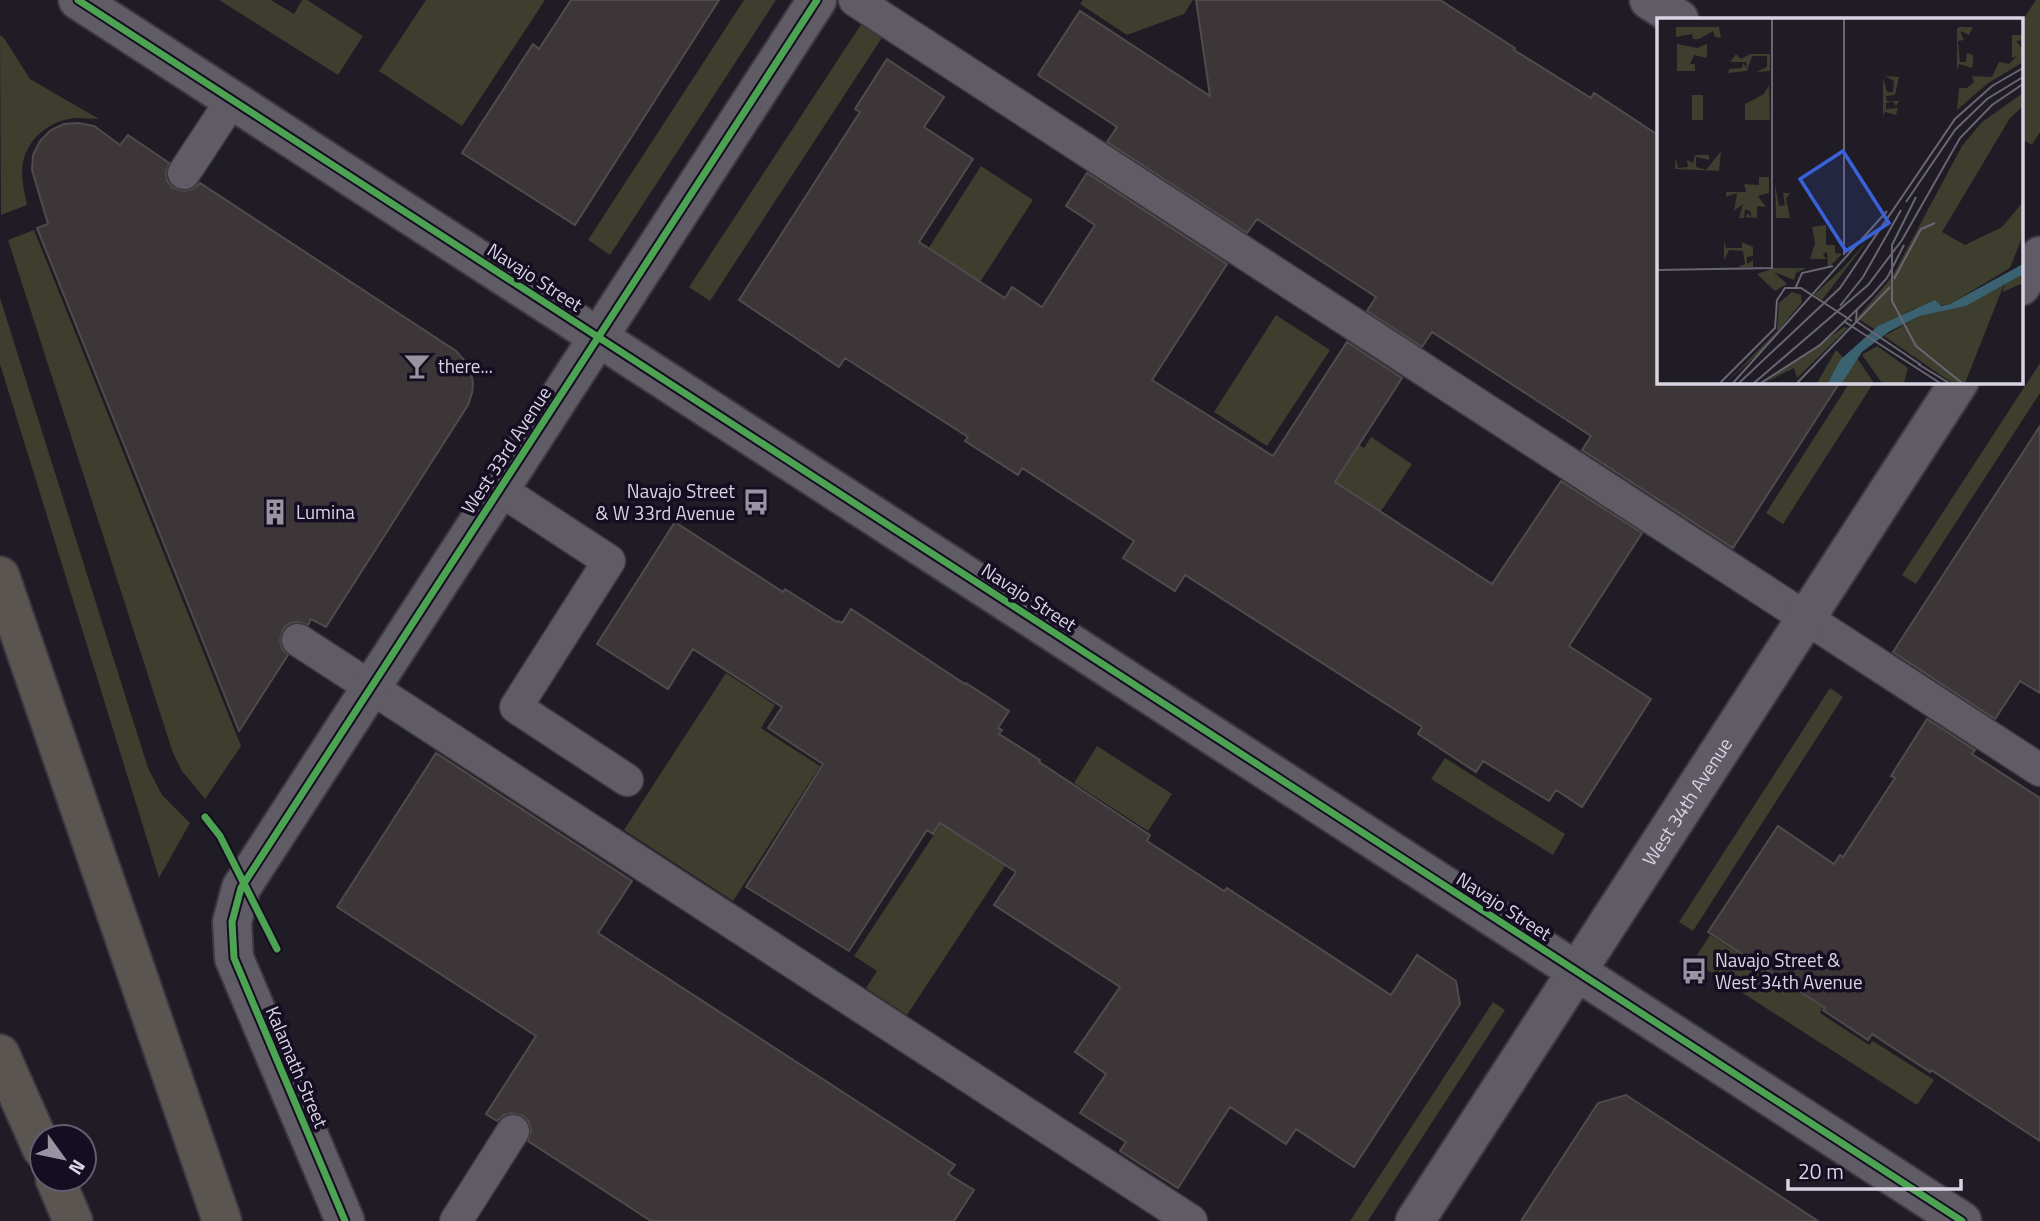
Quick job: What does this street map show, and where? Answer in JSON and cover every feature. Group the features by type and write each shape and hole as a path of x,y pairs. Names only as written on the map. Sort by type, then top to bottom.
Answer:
{"highway":[{"path":"0,576 222,1221"},
{"path":"0,1054 31,1123"},
{"path":"61,1193 73,1221"}],"street":[{"name":"Navajo Street","path":"78,0 1962,1221"},
{"name":"West 33rd Avenue","path":"232,922 241,888 817,0"},
{"path":"1649,0 1677,18"},
{"path":"2022,241 2040,254 2022,284"},
{"name":"West 34th Avenue","path":"1415,1221 1958,383"},
{"name":"Kalamath Street","path":"232,922 234,957 348,1217"}],"lane":[{"path":"855,0 2040,770"},
{"path":"184,173 232,100"},
{"path":"499,489 610,561 516,707 628,780"},
{"path":"298,640 1191,1221"},
{"path":"456,1221 513,1131"}],"green space":[{"path":"219,0 271,0 294,14 302,0 307,0 363,36 338,75"},
{"path":"426,0 545,0 462,126 379,71"},
{"path":"744,0 776,0 610,255 588,240"},
{"path":"1083,0 1193,0 1184,14 1127,35 1080,4"},
{"path":"2036,0 2040,0 2040,132 2032,145 2022,139 2022,21"},
{"path":"864,20 885,33 710,301 689,287"},
{"path":"0,35 30,79 99,119 66,119 39,134 23,161 22,176 27,205 1,215"},
{"path":"981,166 1033,200 973,293 921,260"},
{"path":"34,230 241,746 205,799 182,771 173,753 8,240"},
{"path":"0,298 148,768 162,795 190,823 159,878 0,364"},
{"path":"1276,315 1330,350 1267,446 1214,412"},
{"path":"2040,363 2040,393 1916,584 1902,575"},
{"path":"1849,383 1873,383 1783,524 1766,513"},
{"path":"1371,437 1412,464 1372,525 1324,494 1357,444 1364,448"},
{"path":"726,673 775,705 761,728 820,766 733,901 624,830"},
{"path":"1830,688 1843,697 1693,931 1679,922"},
{"path":"1097,746 1172,794 1148,831 1074,783"},
{"path":"1445,758 1565,834 1553,855 1431,779"},
{"path":"941,824 1005,866 907,1015 866,988 877,971 854,956"},
{"path":"1710,935 1822,1007 1820,1013 1869,1045 1873,1041 1934,1080 1917,1105 1693,961"},
{"path":"1493,1002 1505,1010 1368,1221 1350,1221"}],"building":[{"path":"571,0 719,0 575,225 462,153 533,44 539,49"},
{"path":"1196,0 1440,0 1591,98 1594,93 1657,134 1657,383 1839,383 1733,548 1582,450 1591,436 1432,332 1422,347 1367,311 1376,297 1257,219 1247,233 1107,142 1117,127 1038,75 1080,11 1210,96"},
{"path":"887,59 944,97 924,127 973,159 919,242 1005,298 1012,287 1042,307 1095,225 1066,206 1087,173 1227,264 1152,380 1273,456 1347,342 1402,378 1335,482 1492,584 1561,481 1642,533 1569,646 1651,699 1582,807 1556,790 1549,801 1483,761 1476,772 1418,734 1422,727 1185,575 1175,591 1123,558 1134,541 1022,468 1018,475 965,441 968,437 845,358 839,367 739,300 860,112 855,109"},
{"name":"Lumina","path":"64,124 94,126 120,145 128,135 169,163 167,181 173,188 184,191 193,189 200,183 456,351 471,373 473,383 468,405 326,627 311,619 308,625 290,623 283,629 280,640 282,649 288,655 239,731 37,228 48,224 32,170 33,155 40,141 51,130"},
{"path":"2040,426 2040,693 2020,681 1995,719 1893,652"},
{"path":"675,522 783,592 785,589 837,622 842,623 851,609 1009,711 998,728 1002,730 999,734 1150,835 1147,841 1224,891 1227,888 1391,995 1417,955 1456,981 1460,1004 1354,1167 1296,1129 1286,1144 1230,1107 1178,1188 1120,1151 1126,1142 1080,1113 1106,1074 1075,1052 1120,987 994,905 1016,872 940,823 933,834 927,830 849,951 746,887 823,764 768,728 782,707 693,649 668,689 597,644"},
{"path":"1927,719 1975,750 1972,754 2040,798 2040,1141 1872,1034 1868,1040 1823,1010 1825,1008 1708,932 1778,826 1834,864 1840,855 1843,857 1895,778 1891,776"},
{"path":"436,753 632,881 598,933 955,1165 948,1174 974,1190 954,1221 651,1221 528,1141 531,1131 529,1122 523,1116 513,1113 504,1115 497,1121 486,1114 536,1036 337,907"},
{"path":"1626,1095 1818,1221 1521,1221 1598,1103"}],"cycle path":[{"path":"78,0 1962,1221"},
{"path":"345,1221 234,958 232,922 241,888 817,0"},
{"path":"205,817 220,836 277,949"}],"place":[{"name":"there...","path":"417,366"},
{"name":"Navajo Street & W 33rd Avenue","path":"756,502"},
{"name":"Lumina","path":"275,512"},
{"name":"Navajo Street & West 34th Avenue","path":"1694,971"}]}
